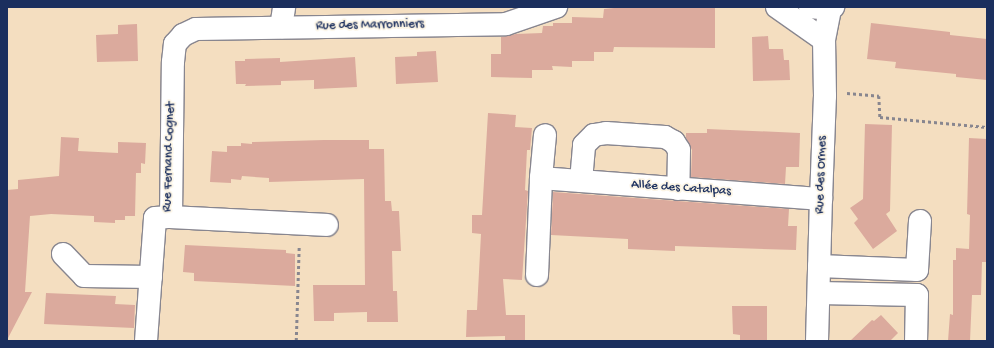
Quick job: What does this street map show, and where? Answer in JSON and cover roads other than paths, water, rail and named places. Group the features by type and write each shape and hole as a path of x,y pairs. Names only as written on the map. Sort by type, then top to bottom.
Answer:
{"street":[{"name":"Rue des Marronniers","path":"183,35 196,29 282,17 506,24 556,7"},
{"path":"777,7 824,40"},
{"name":"Rue des Ormes","path":"818,341 820,199 825,96 824,8"},
{"name":"Rue Fernand Cognet","path":"146,341 155,218 171,217 173,62 175,44 183,35"},
{"path":"581,181 584,145 594,135 606,133 658,136 665,137 674,142 679,150 678,189"},
{"path":"537,275 541,178 545,135"},
{"name":"Allée des Catalpas","path":"541,178 820,199"},
{"path":"171,217 327,225"},
{"path":"916,341 917,270 920,221"},
{"path":"63,254 84,276 151,277"},
{"path":"819,266 917,270"},
{"path":"819,293 917,295"}]}
